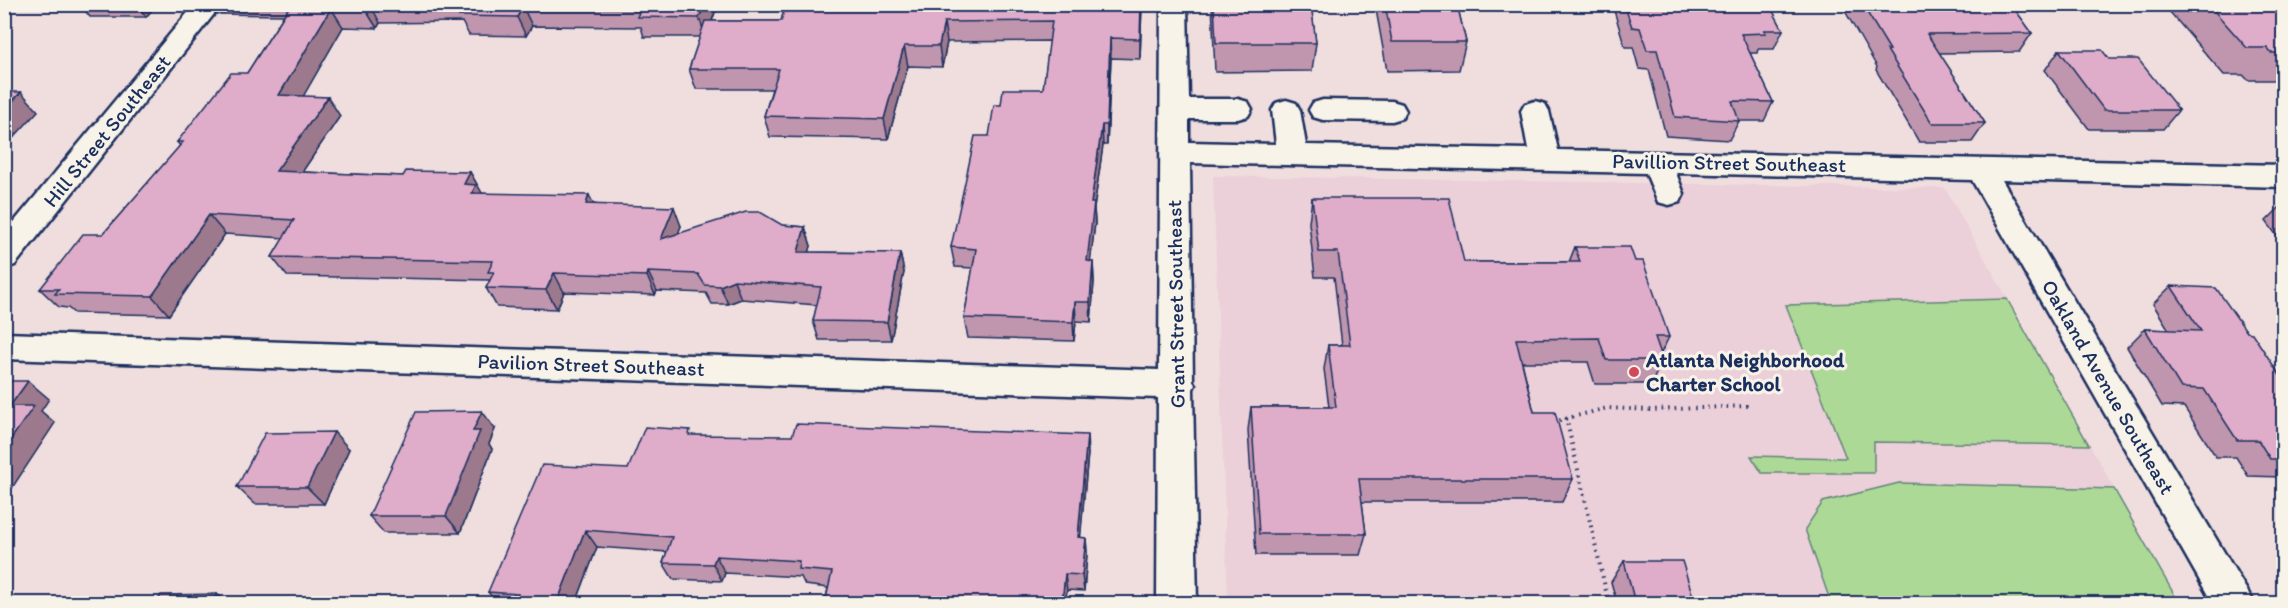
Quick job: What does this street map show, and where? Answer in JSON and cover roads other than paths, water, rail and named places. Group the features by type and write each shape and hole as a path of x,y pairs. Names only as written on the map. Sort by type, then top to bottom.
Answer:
{"street":[{"name":"Hill Street Southeast","path":"4,257 209,4"},
{"name":"Grant Street Southeast","path":"1174,4 1178,385 1177,603"},
{"path":"1174,109 1238,109"},
{"path":"1286,110 1292,153"},
{"path":"1323,110 1392,111"},
{"path":"1535,111 1545,159"},
{"name":"Pavillion Street Southeast","path":"1174,152 2283,176"},
{"path":"1657,161 1669,194"},
{"name":"Oakland Avenue Southeast","path":"1981,170 2235,603"},
{"name":"Pavilion Street Southeast","path":"4,346 1178,385"}],"place":[{"name":"Atlanta Neighborhood Charter School","path":"1634,372"}]}
